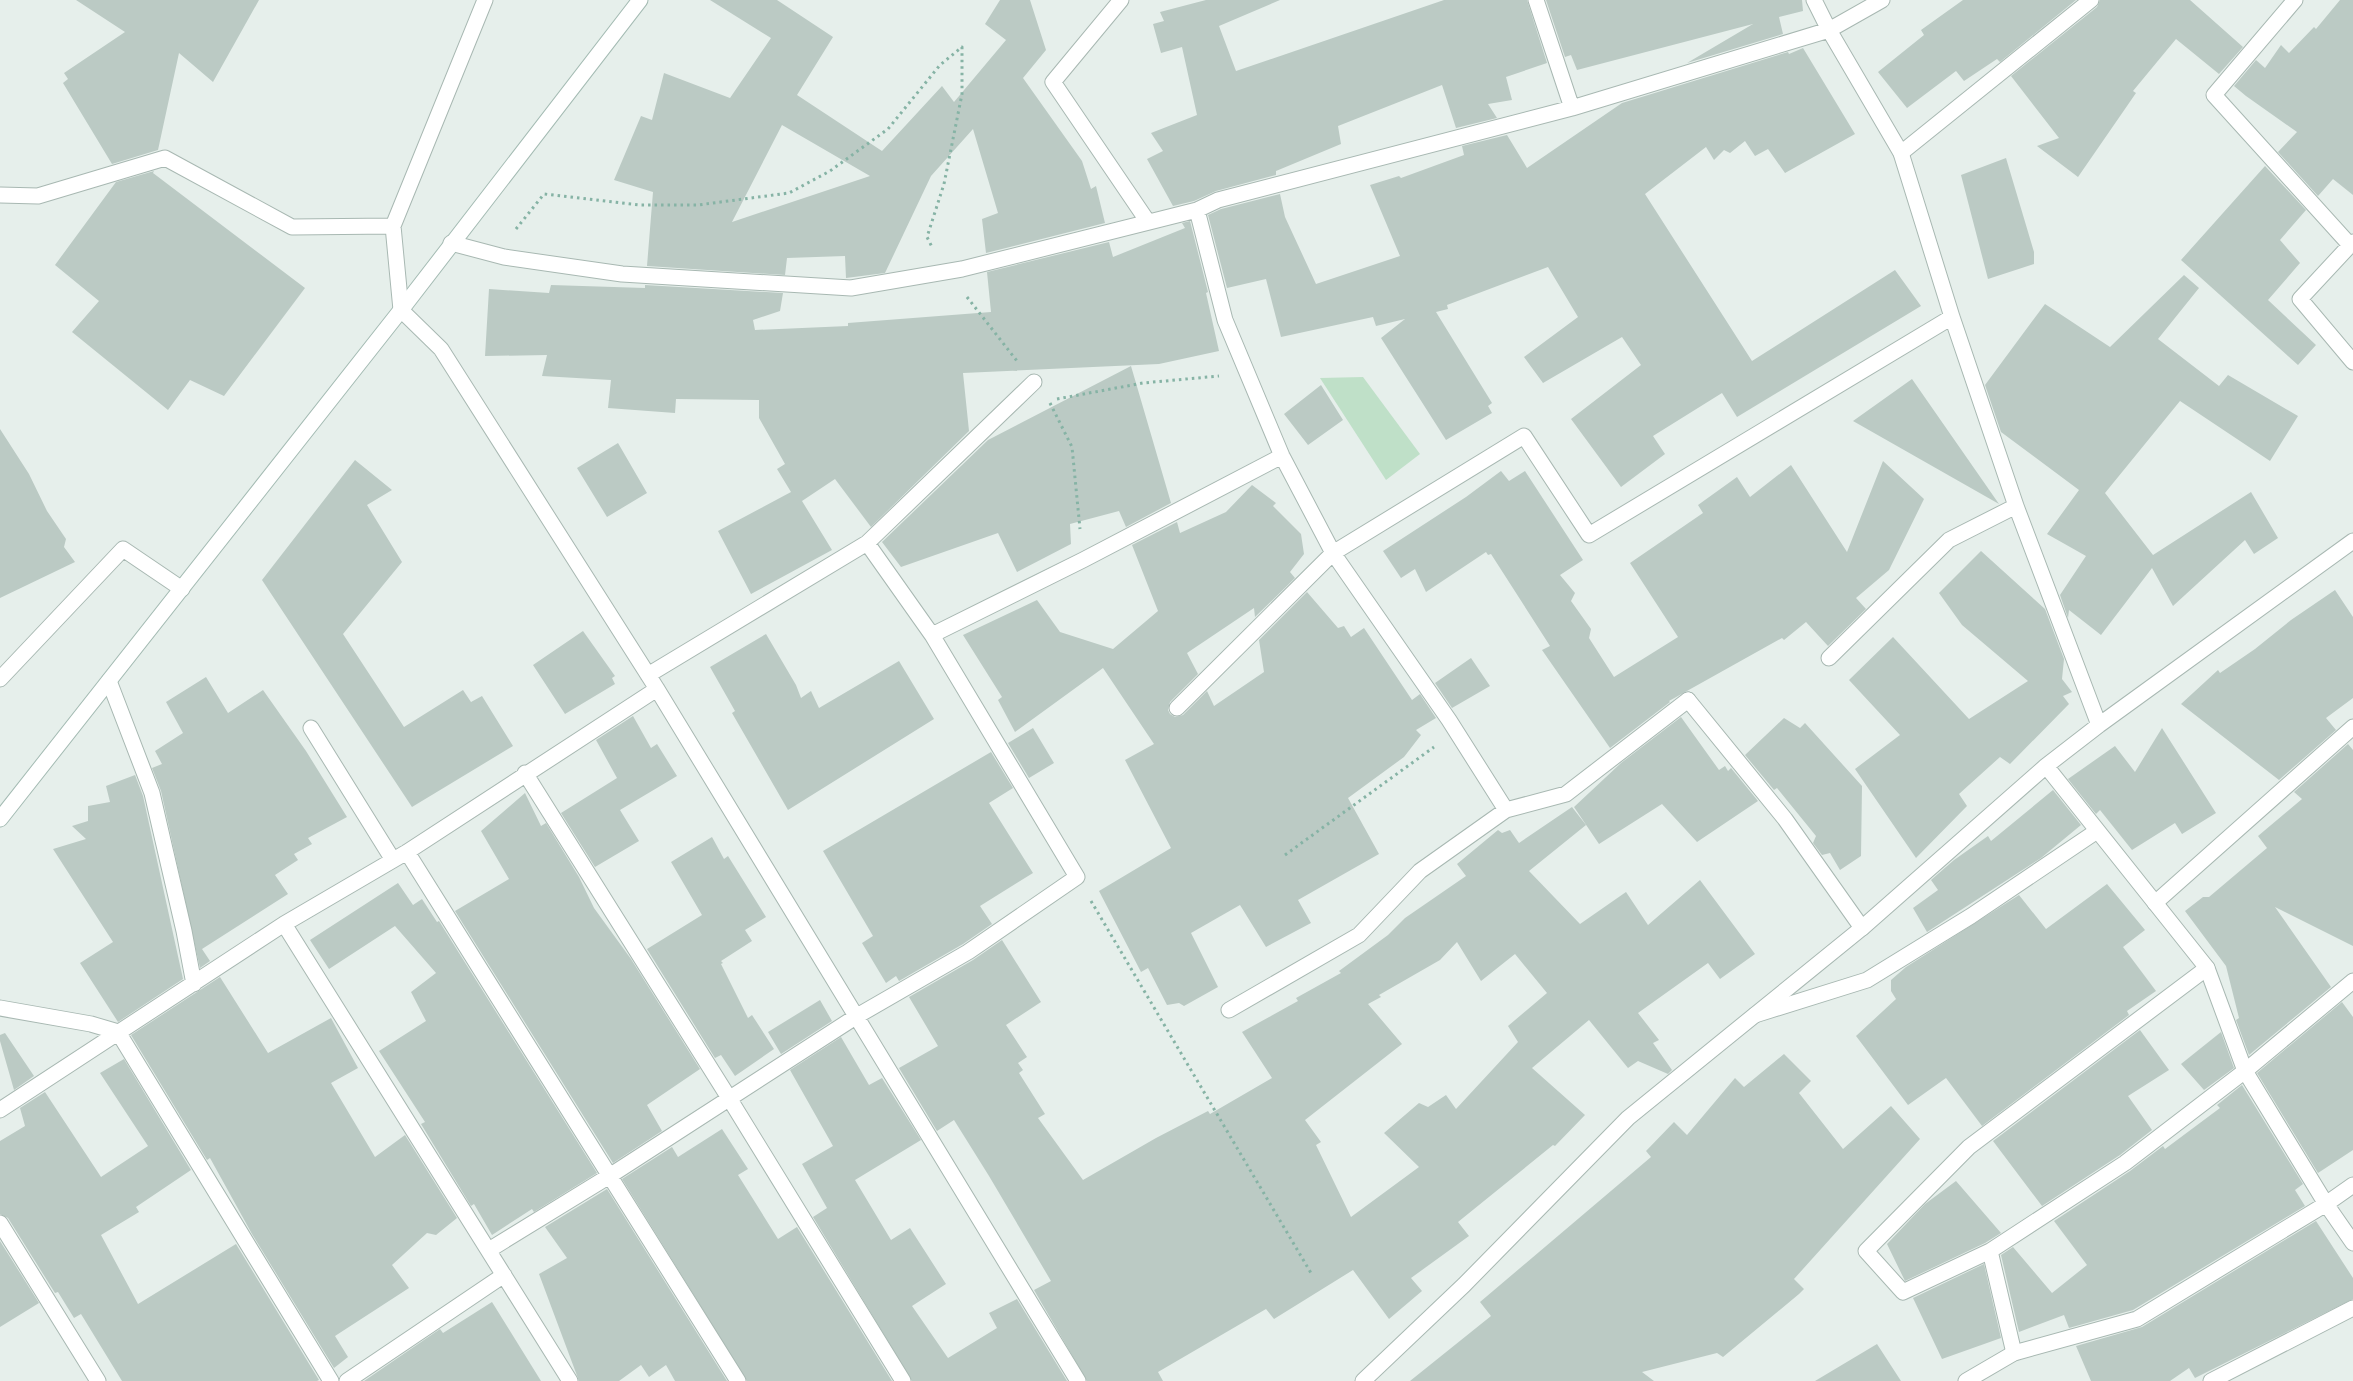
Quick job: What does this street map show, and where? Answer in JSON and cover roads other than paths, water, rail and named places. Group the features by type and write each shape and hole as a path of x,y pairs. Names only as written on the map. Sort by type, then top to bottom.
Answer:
{"street":[{"path":"485,0 393,226 401,310 441,349 657,689 1078,1381"},
{"path":"0,819 401,310 640,0"},
{"path":"1536,0 1572,108"},
{"path":"1814,0 1828,30 1901,153 1952,317 2016,506 2099,725"},
{"path":"451,243 495,255 622,274 851,288 948,271 1197,210 1218,200 1572,108 1828,30 1882,0"},
{"path":"1901,153 2091,0"},
{"path":"2295,0 2214,95 2352,243 2300,299 2353,362"},
{"path":"1124,1 1053,82 1148,222"},
{"path":"0,195 38,196 165,158 292,227 393,226"},
{"path":"1197,210 1225,320 1282,456 1333,553 1456,732 1506,810"},
{"path":"1177,708 1333,553 1524,436 1589,535 1952,317"},
{"path":"648,675 867,543 1034,382"},
{"path":"932,635 1282,456"},
{"path":"1829,658 1949,540 2016,506"},
{"path":"1363,1381 1464,1285 1628,1118 1862,928 2046,766 2099,725 2353,541"},
{"path":"489,1250 611,1175 857,1016 968,952 1077,877 932,635 867,543"},
{"path":"0,679 123,549 182,589"},
{"path":"109,682 152,793 184,931 194,984"},
{"path":"0,1110 284,924 407,852 525,773 657,689"},
{"path":"1229,1010 1359,935 1420,871 1506,810 1566,794 1688,700 1785,819 1862,928"},
{"path":"2155,903 2353,727"},
{"path":"312,728 393,860"},
{"path":"2046,766 2207,968 2245,1071 2326,1204 2353,1243"},
{"path":"525,773 729,1098 903,1381"},
{"path":"1756,1015 1868,980 1971,916 2097,831"},
{"path":"407,852 611,1175 738,1381"},
{"path":"284,924 570,1381"},
{"path":"2207,968 1969,1147 1866,1251 1903,1292 1990,1251 2124,1163 2245,1071 2353,981"},
{"path":"0,1008 91,1024 118,1032 331,1381"},
{"path":"1966,1381 2014,1353 2137,1320 2326,1204 2353,1185"},
{"path":"0,1223 98,1381"},
{"path":"1990,1251 2014,1353"},
{"path":"347,1381 504,1275"},
{"path":"2211,1381 2353,1308"}]}
